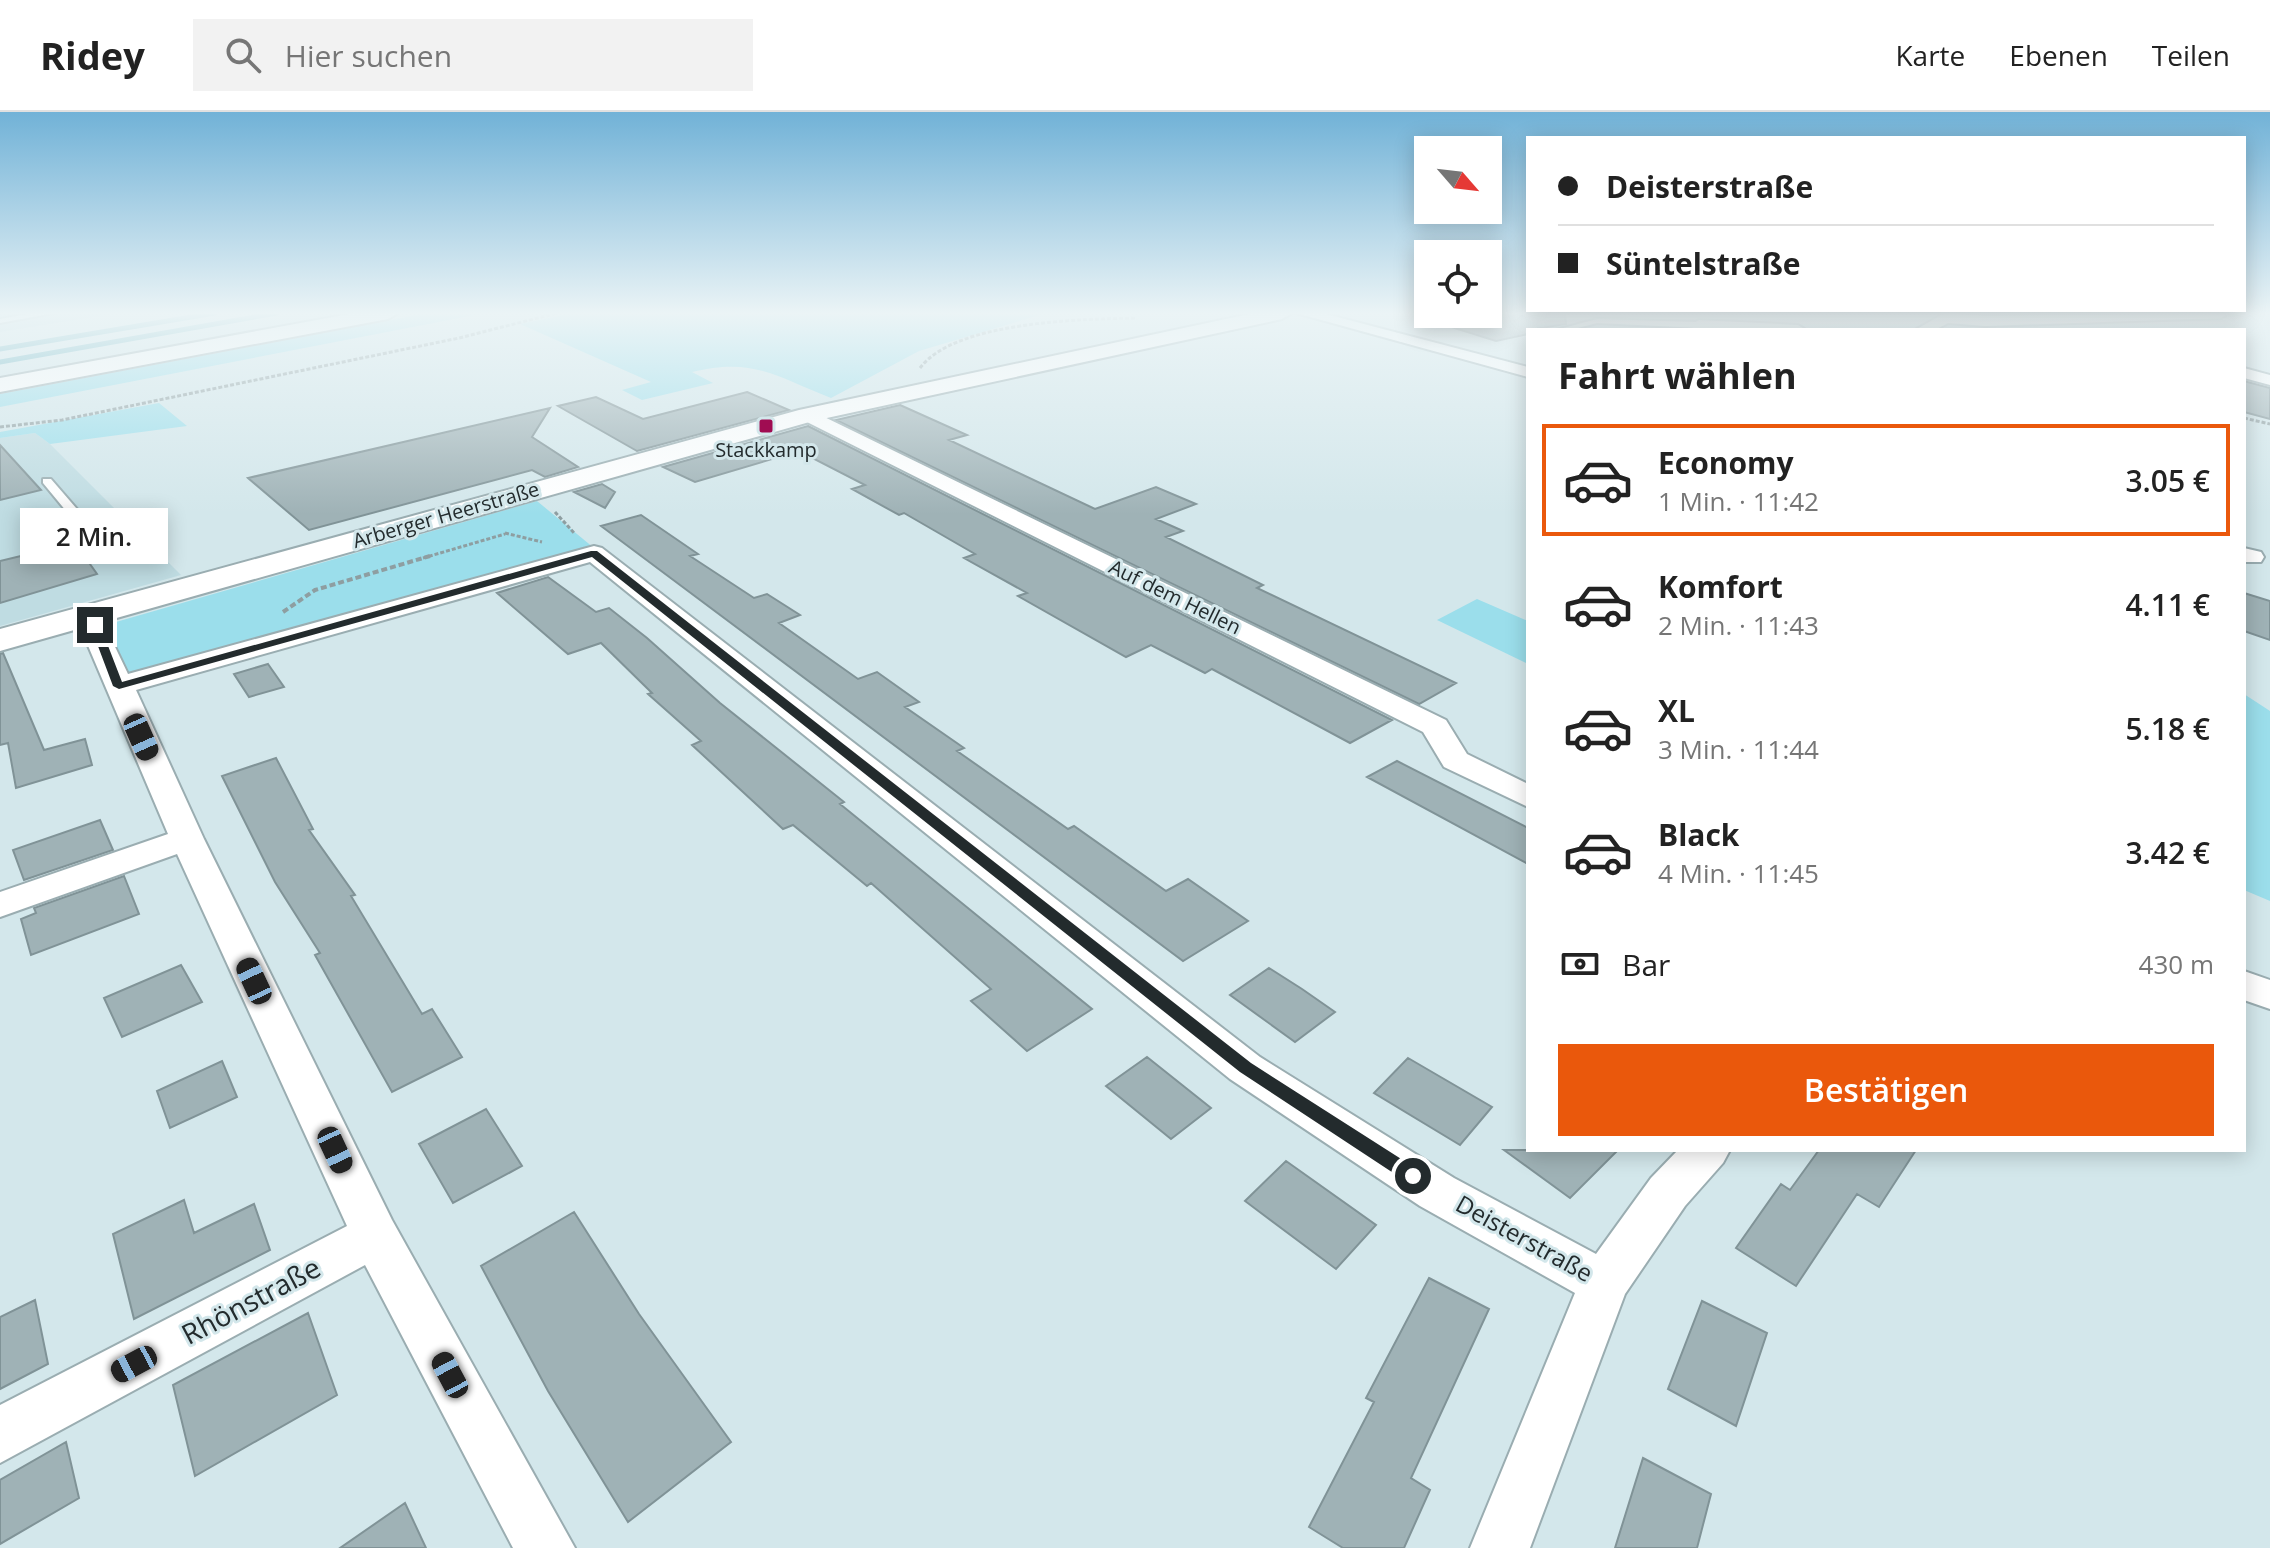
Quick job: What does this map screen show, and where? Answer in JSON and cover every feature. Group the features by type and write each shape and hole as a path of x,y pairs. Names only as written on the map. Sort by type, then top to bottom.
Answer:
{"main road":[{"path":"0,385 27,380"},
{"name":"Arberger Heerstraße","path":"0,640 808,415 960,380"}],"street":[{"name":"Auf dem Hellen","path":"808,415 1435,726 1455,760 1526,796"},
{"path":"119,686 594,553"},
{"name":"Deisterstraße","path":"594,553 1245,1068 1437,1192 1604,1283"},
{"path":"88,615 187,839 375,1235 545,1548"},
{"path":"0,905 187,839"},
{"path":"2246,986 2270,995"},
{"path":"1500,1548 1604,1283 1668,1192 1705,1152"},
{"name":"Rhönstraße","path":"0,1435 375,1235"}],"lane":[{"path":"47,481 85,526"}],"path":[{"path":"0,427 62,420 256,380"},
{"path":"893,394 913,380"},
{"path":"2246,418 2270,424"},
{"path":"535,490 594,553"},
{"path":"496,501 505,534"},
{"path":"282,613 315,590 505,534 594,553"}],"shaded area":[{"path":"74,380 139,380 0,407 0,394"},
{"path":"647,380 707,380 713,383 642,400 622,390 651,382"},
{"path":"788,380 865,380 831,398"},
{"path":"159,403 187,426 50,444 35,433 0,438 0,432"},
{"path":"35,433 50,444 181,575 0,626 0,438"},
{"path":"537,501 600,553 128,688 109,624"},
{"path":"1477,599 1526,620 1526,663 1437,620"},
{"path":"2246,695 2270,711 2270,901 2246,891"}],"building":[{"path":"2246,382 2270,388 2270,419 2246,413"},
{"path":"747,392 789,410 637,451 558,406 596,397 643,419"},
{"path":"900,405 967,435 949,440 1095,509 1156,487 1196,504 1156,519 1183,531 1166,537 1263,585 1257,588 1456,683 1419,704 836,420"},
{"path":"550,408 532,437 578,467 545,477 532,470 309,530 248,478"},
{"path":"808,426 1392,720 1350,743 1212,669 1205,673 1151,645 1126,657 1018,596 1027,593 964,558 975,554 904,513 899,515 852,489 865,485 799,451 695,482 663,467"},
{"path":"0,445 41,490 0,500"},
{"path":"602,484 615,492 605,508 574,492"},
{"path":"641,515 698,554 690,556 754,598 767,594 800,615 779,623 858,679 877,672 919,702 905,707 964,748 957,751 1068,829 1074,826 1166,891 1188,879 1248,921 1183,961 601,526"},
{"path":"75,543 97,574 0,603 0,561"},
{"path":"548,577 596,612 609,608 647,638 720,703 844,802 840,804 1092,1009 1027,1051 971,1001 991,989 871,883 867,886 793,825 783,829 692,745 701,741 648,694 652,693 601,643 568,654 497,593"},
{"path":"2246,594 2270,601 2270,640 2246,632"},
{"path":"3,653 44,750 85,739 92,765 16,788 8,743 0,745 0,654"},
{"path":"268,664 284,687 249,697 234,674"},
{"path":"276,758 313,829 309,830 355,895 351,896 422,1014 432,1009 462,1057 392,1092 315,955 320,953 275,882 222,776"},
{"path":"1397,761 1526,827 1526,863 1367,777"},
{"path":"100,820 113,850 24,880 13,850"},
{"path":"124,876 139,914 31,955 21,919 36,913 34,908"},
{"path":"181,965 202,1002 122,1037 104,998"},
{"path":"1269,968 1335,1012 1295,1042 1230,995"},
{"path":"1147,1057 1211,1108 1171,1139 1106,1086"},
{"path":"1408,1058 1492,1107 1460,1145 1374,1093"},
{"path":"222,1061 237,1097 170,1128 157,1091"},
{"path":"486,1109 522,1166 453,1203 419,1144"},
{"path":"1504,1150 1616,1152 1570,1198"},
{"path":"1818,1152 1915,1152 1879,1207 1857,1194 1796,1286 1736,1248 1781,1184 1790,1190"},
{"path":"1286,1161 1376,1225 1336,1269 1245,1201"},
{"path":"184,1200 194,1233 254,1204 270,1250 134,1319 113,1234"},
{"path":"574,1212 639,1314 731,1442 628,1522 548,1391 481,1266"},
{"path":"1429,1278 1489,1309 1411,1478 1430,1490 1404,1548 1343,1548 1309,1527 1374,1402 1366,1398"},
{"path":"35,1300 48,1364 0,1389 0,1317"},
{"path":"1702,1301 1767,1333 1736,1426 1668,1389"},
{"path":"308,1313 337,1395 195,1476 173,1385"},
{"path":"66,1442 79,1498 0,1544 0,1480"},
{"path":"1643,1458 1711,1494 1697,1548 1615,1548"},
{"path":"405,1503 426,1548 340,1548"}],"place":[{"name":"Stackkamp","path":"766,426"}],"route":[{"path":"95,625 119,686 594,553 1245,1068 1413,1176"}]}
